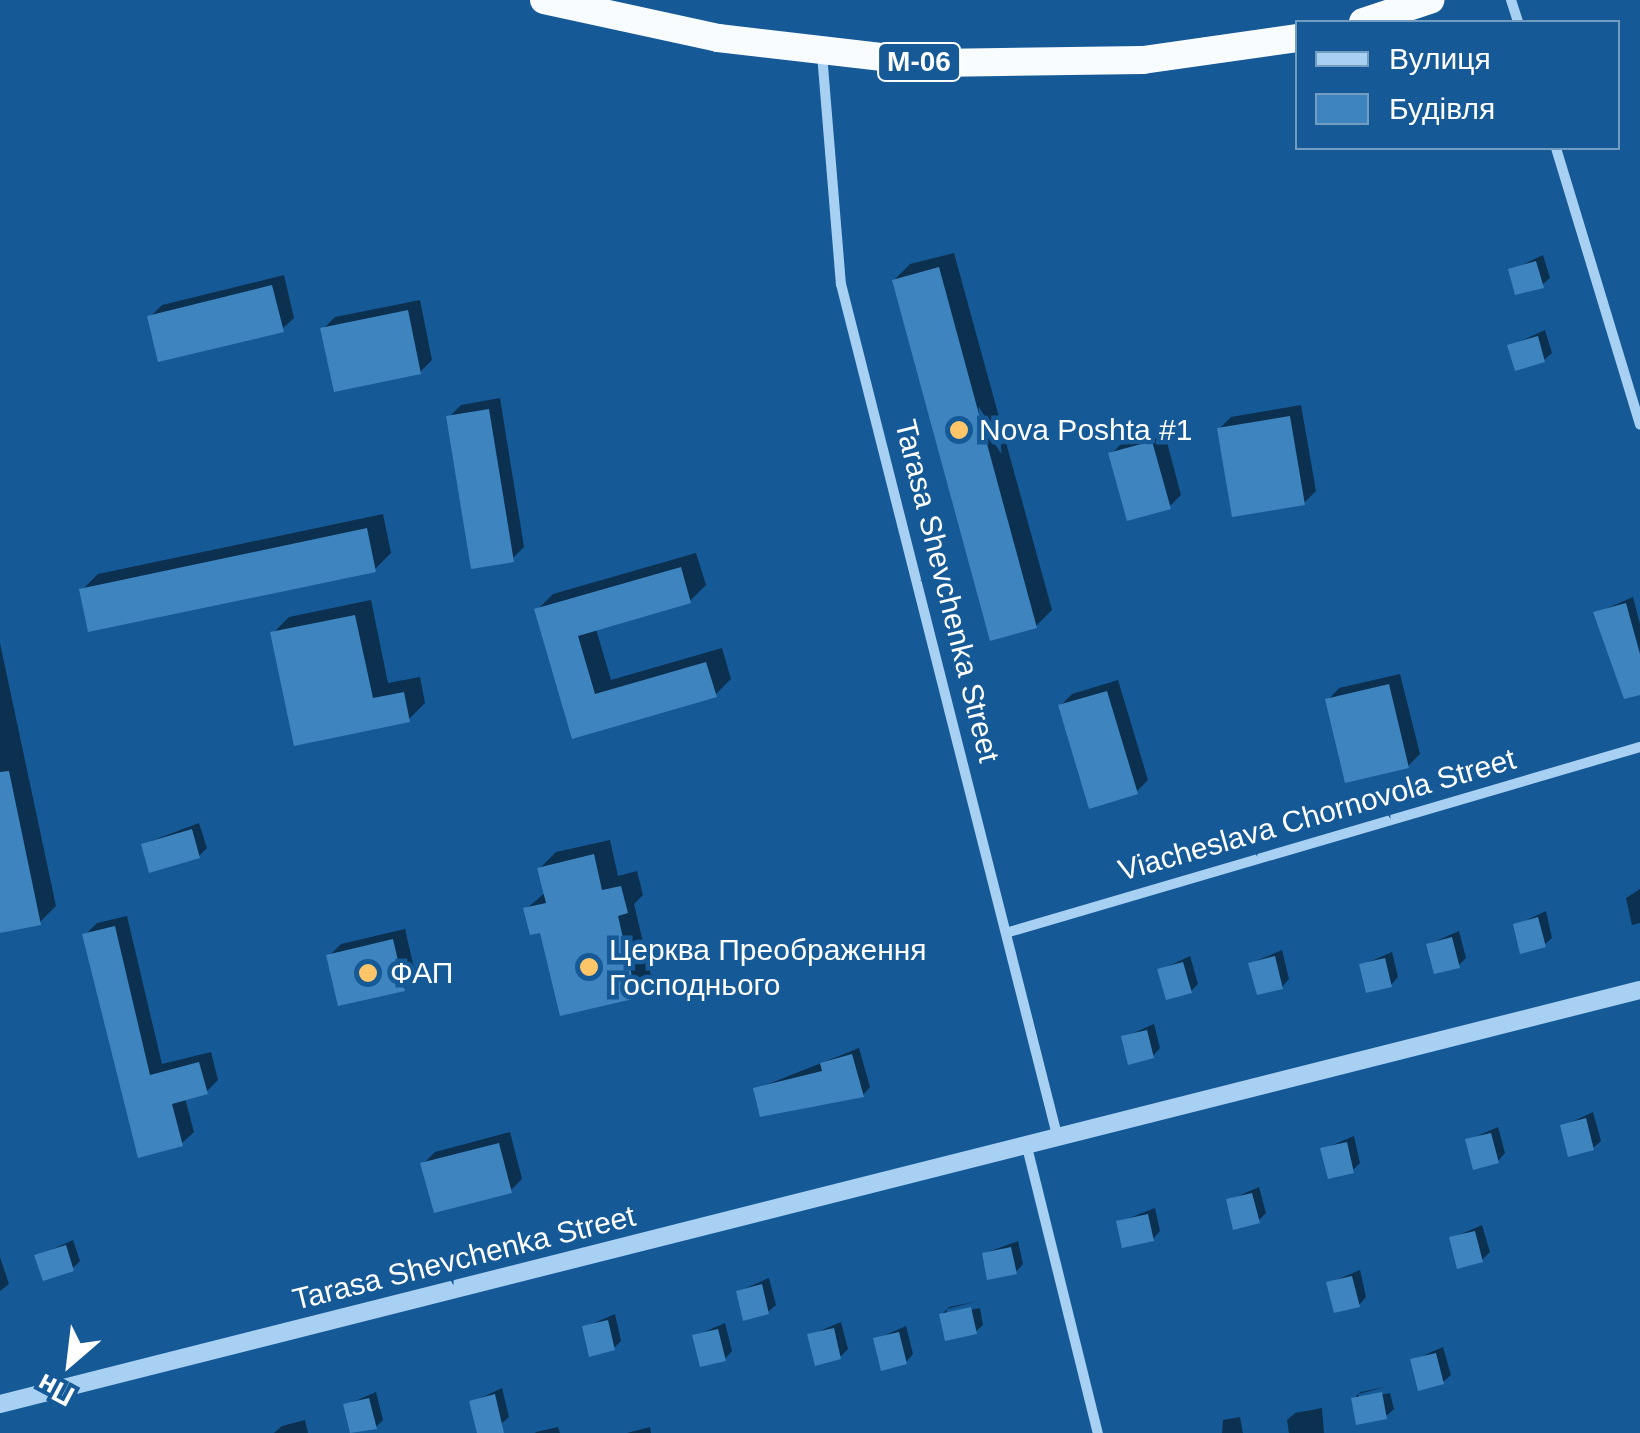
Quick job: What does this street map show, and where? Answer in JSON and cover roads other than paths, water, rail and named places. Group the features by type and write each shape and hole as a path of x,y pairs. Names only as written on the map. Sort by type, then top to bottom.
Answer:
{"highway":[{"name":"М-06","path":"544,0 822,54 1046,64 1143,60 1295,38"},
{"path":"1369,20 1430,0"}],"street":[{"name":"Tarasa Shevchenka Street","path":"822,54 841,284 1009,932 1057,1135"},
{"path":"1557,150 1640,426"},
{"name":"Viacheslava Chornovola Street","path":"1009,932 1640,747"},
{"name":"Tarasa Shevchenka Street","path":"0,1404 1640,990"},
{"path":"1026,1143 1098,1433"}],"place":[{"name":"Nova Poshta #1","path":"959,430"},
{"name":"Церква Преображення Господнього","path":"589,967"},
{"name":"ФАП","path":"368,973"}]}
